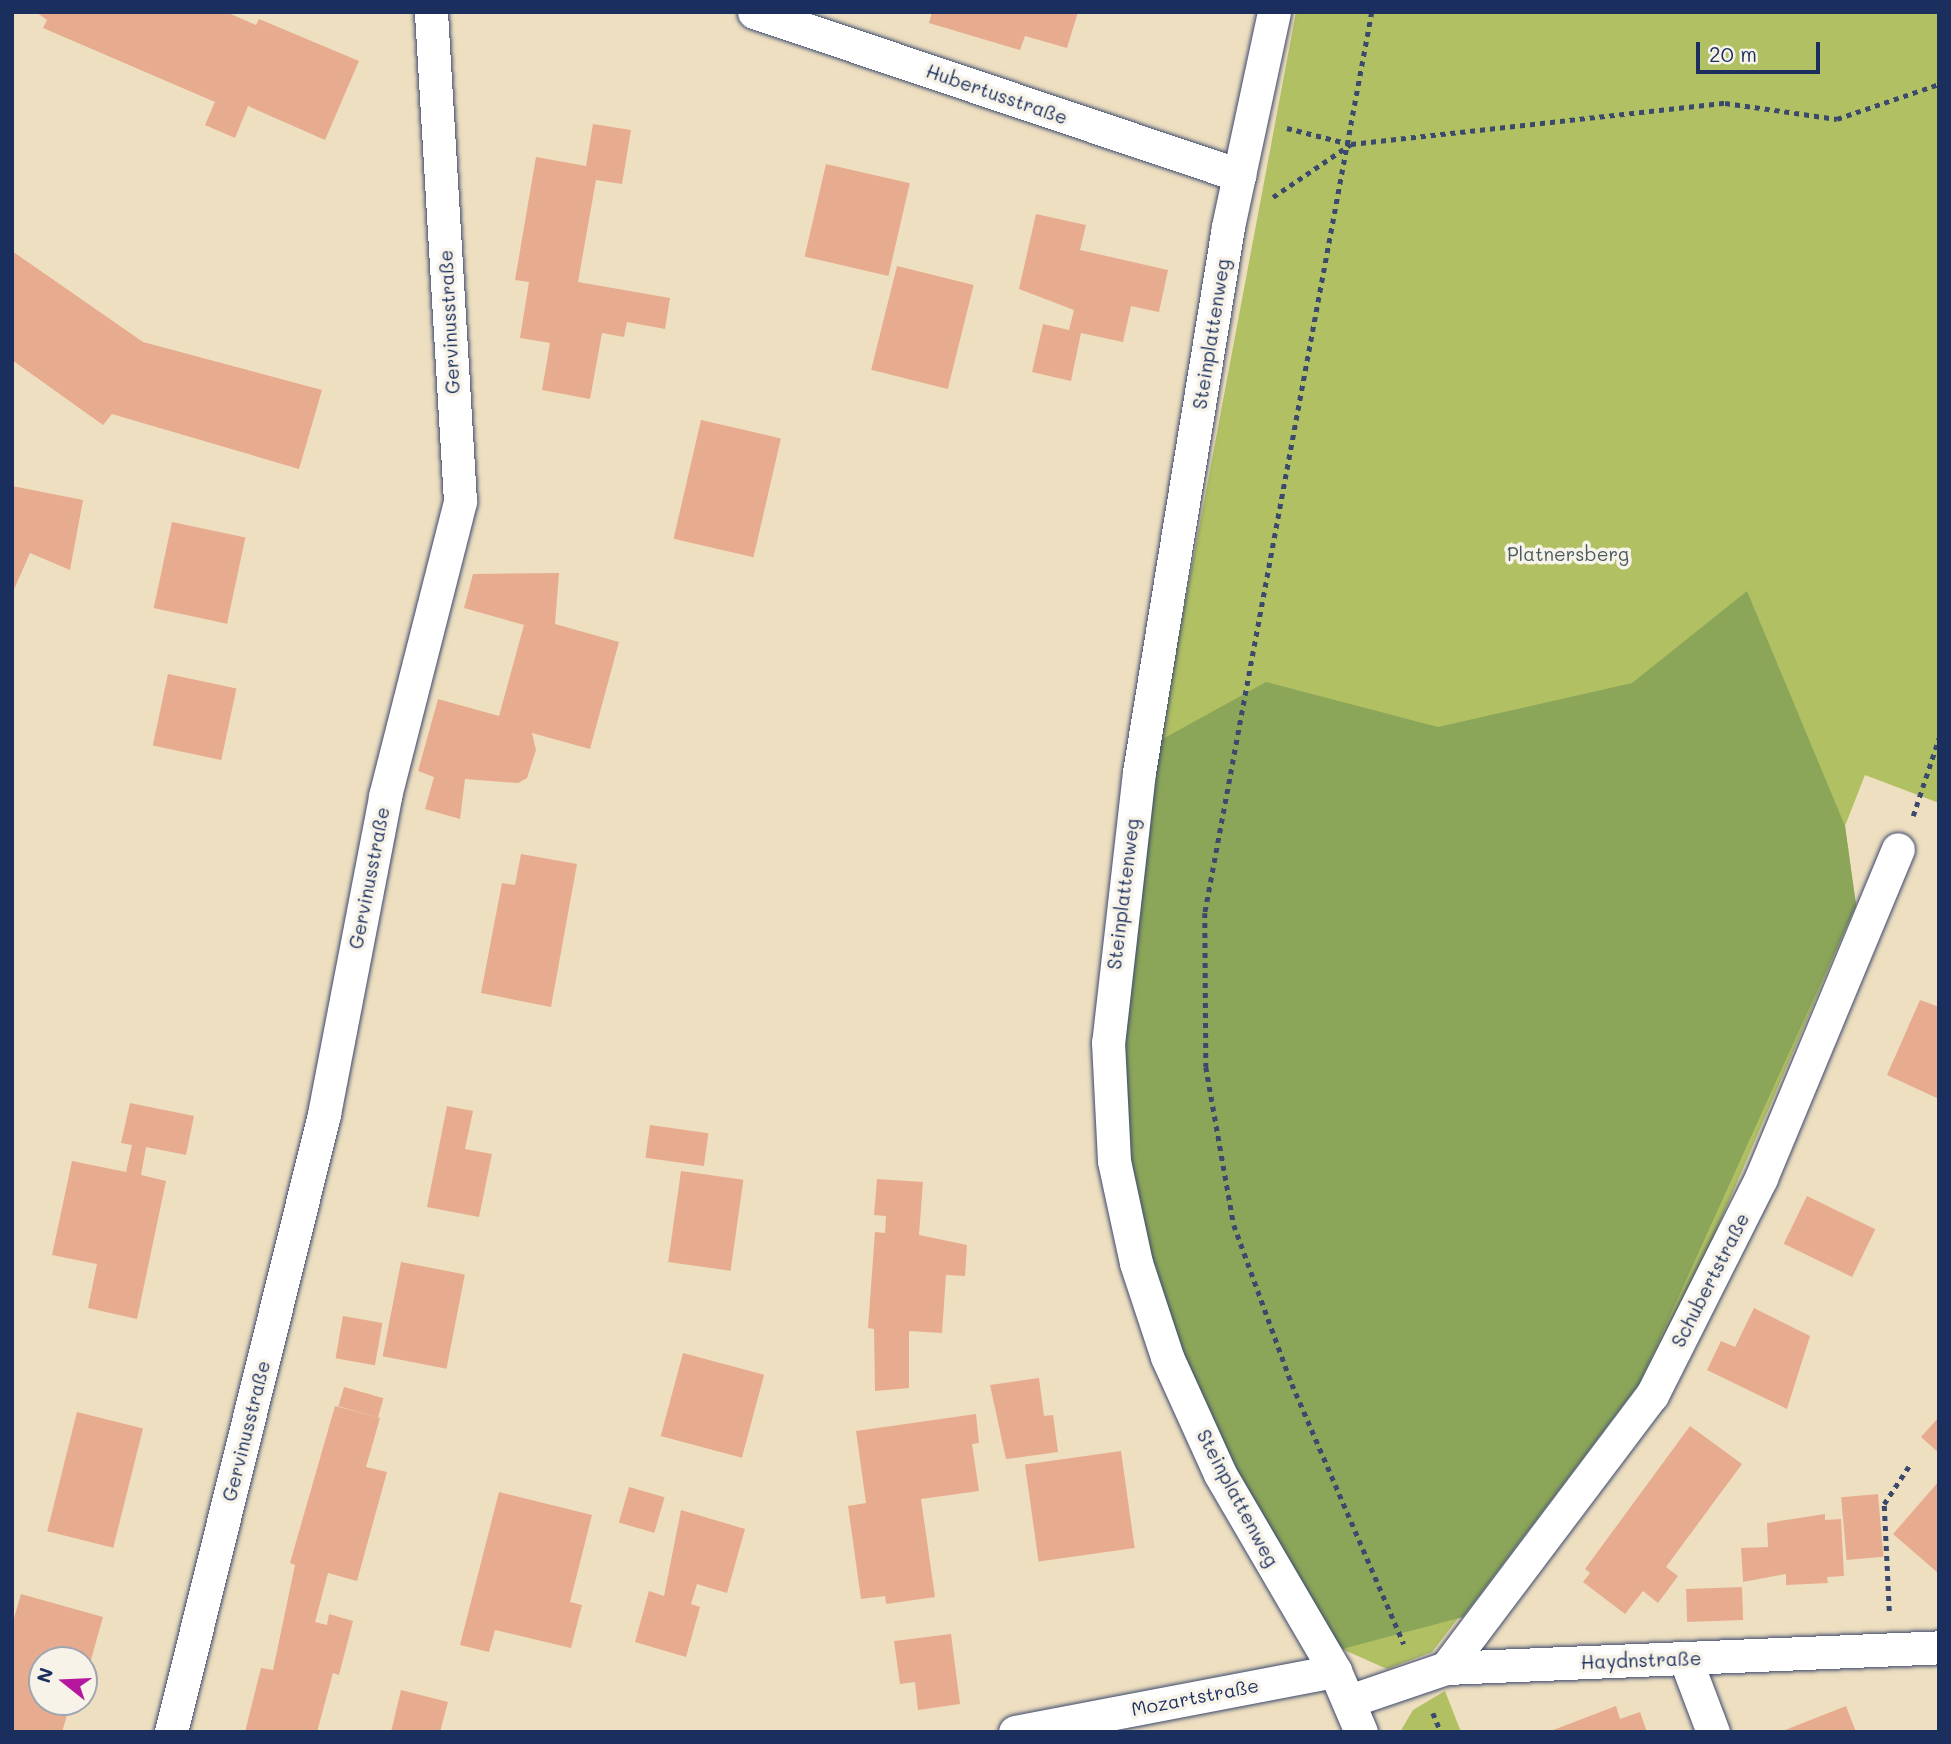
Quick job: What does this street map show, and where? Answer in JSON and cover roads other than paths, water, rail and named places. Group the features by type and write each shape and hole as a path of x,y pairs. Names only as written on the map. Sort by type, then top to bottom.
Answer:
{"street":[{"name":"Gervinusstraße","path":"171,1732 324,1114 384,796 460,501 431,12"},
{"name":"Hubertusstraße","path":"754,12 1239,175"},
{"name":"Steinplattenweg","path":"1274,12 1228,227 1118,921 1108,1042 1114,1161 1136,1263 1167,1357 1220,1474 1335,1671 1361,1732"},
{"name":"Schubertstraße","path":"1446,1668 1652,1395 1761,1178 1899,849"},
{"name":"Haydnstraße","path":"1349,1701 1446,1668 1939,1647"},
{"path":"1685,1658 1713,1732"},
{"name":"Mozartstraße","path":"1015,1732 1335,1671"}],"park label":[{"name":"Platnersberg","path":"1568,554"}]}
